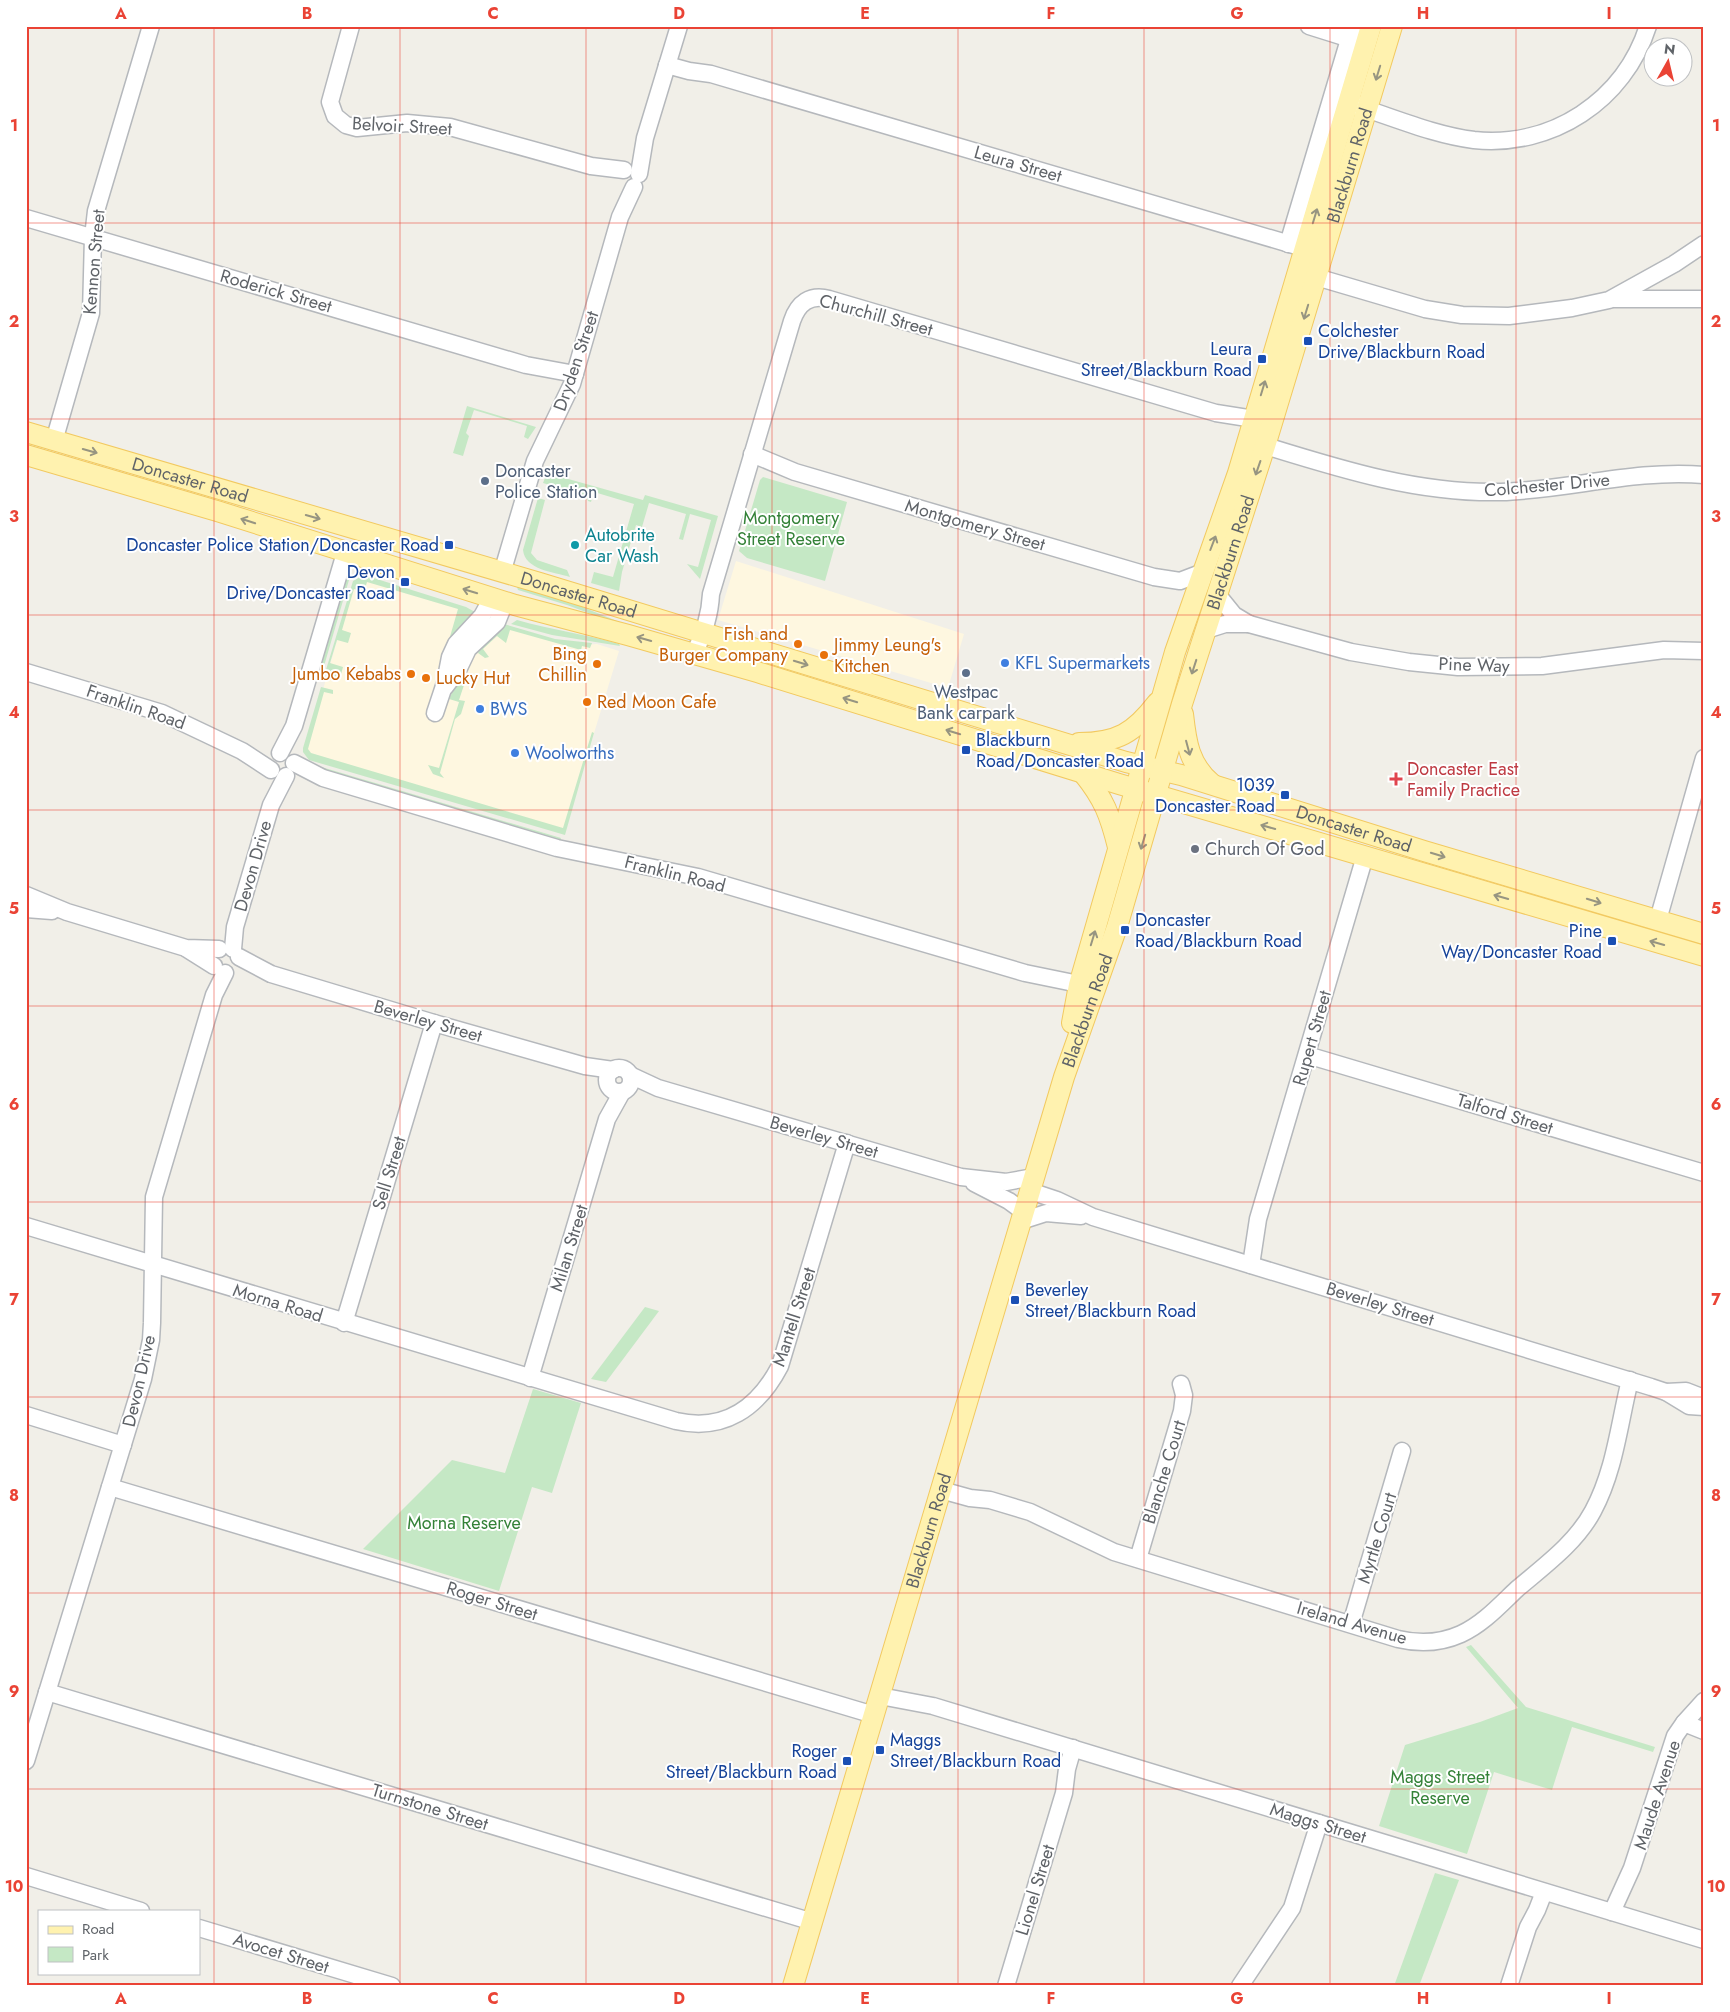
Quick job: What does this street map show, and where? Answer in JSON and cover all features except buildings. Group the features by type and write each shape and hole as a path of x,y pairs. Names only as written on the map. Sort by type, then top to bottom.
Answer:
{"main road":[{"name":"Blackburn Road","path":"1083,990 1117,927 1162,770 1206,630 1258,432 1308,275 1306,249 1358,106 1365,37 1392,26"},
{"name":"Doncaster Road","path":"26,432 504,565 700,632 1064,744 1142,767 1162,770 1212,784 1424,851 1704,934"},
{"name":"Blackburn Road","path":"794,1986 1064,1077 1083,990 1119,849 1162,697 1199,581 1225,510 1258,432"},
{"name":"Doncaster Road","path":"26,455 217,511 345,553 499,600 694,654 896,714 1156,795 1704,956"},
{"path":"499,600 504,565"},
{"path":"1064,744 1094,743 1119,738 1146,718 1162,697"},
{"path":"1182,704 1189,754 1201,775 1212,784"},
{"path":"1083,773 1106,805 1119,849"}],"street":[{"name":"Kennon Street","path":"54,441 90,320 92,307 93,237 96,211 151,26"},
{"name":"Belvoir Street","path":"351,26 330,102 335,116 346,125 357,128 407,123 450,127 628,177"},
{"name":"Dryden Street","path":"504,565 535,461 573,379 620,217 628,177 645,138 679,26"},
{"path":"1306,249 1365,37 1310,26"},
{"path":"1358,106 1440,132 1472,139 1506,140 1541,134 1571,121 1602,99 1615,86 1633,61 1648,26"},
{"name":"Leura Street","path":"668,61 689,71 712,74 1306,249"},
{"name":"Roderick Street","path":"26,218 573,379"},
{"path":"1609,300 1674,264 1704,244"},
{"path":"1308,275 1406,304 1462,315 1496,316 1524,314 1572,308 1609,300 1704,299"},
{"name":"Churchill Street","path":"694,654 700,632 710,611 711,594 795,313 803,302 815,297 829,299 1216,413 1258,432"},
{"name":"Colchester Drive","path":"1258,432 1386,480 1457,490 1501,492 1536,490 1644,476 1704,475"},
{"name":"Montgomery Street","path":"751,459 1154,577 1168,586 1184,591 1199,581 1218,589"},
{"name":"Devon Drive","path":"26,1761 143,1379 150,1347 152,1323 154,1197 345,553"},
{"name":"Pine Way","path":"1218,589 1234,615 1249,624"},
{"path":"435,713 458,660 497,622 499,600"},
{"name":"Pine Way","path":"1206,630 1225,624 1249,624 1351,652 1409,662 1458,667 1542,666 1664,650 1704,651"},
{"name":"Franklin Road","path":"26,672 162,713 242,750 282,766 557,848 698,877 1025,973 1052,978 1083,990"},
{"path":"1658,920 1704,758"},
{"name":"Rupert Street","path":"1245,1263 1365,856"},
{"name":"Beverley Street","path":"26,894 67,912 434,1023 585,1066 618,1083 658,1088 961,1177 1009,1201 1023,1217 1046,1213 1093,1218"},
{"name":"Beverley Street","path":"26,909 67,912"},
{"name":"Sell Street","path":"344,1322 434,1023"},
{"name":"Talford Street","path":"1307,1055 1704,1173"},
{"name":"Milan Street","path":"530,1378 618,1083"},
{"name":"Mantell Street","path":"530,1378 684,1423 706,1424 718,1421 731,1417 752,1405 768,1387 780,1366 847,1143"},
{"name":"Beverley Street","path":"961,1177 1032,1184 1057,1200 1093,1218 1636,1382 1666,1392 1689,1406 1704,1407"},
{"name":"Morna Road","path":"26,1226 530,1378"},
{"name":"Ireland Avenue","path":"942,1486 970,1498 990,1500 1038,1515 1101,1546 1138,1559 1406,1641 1429,1642 1459,1635 1478,1623 1564,1547 1582,1528 1598,1501 1636,1382"},
{"name":"Blanche Court","path":"1138,1559 1182,1411 1184,1395 1181,1384"},
{"name":"Beverley Street","path":"1666,1392 1686,1391 1704,1398"},
{"path":"26,1415 123,1445"},
{"name":"Myrtle Court","path":"1351,1624 1402,1452"},
{"name":"Roger Street","path":"110,1487 874,1716"},
{"name":"Maggs Street","path":"882,1690 1704,1940"},
{"name":"Turnstone Street","path":"47,1692 813,1922"},
{"name":"Maude Avenue","path":"1618,1914 1671,1746 1684,1723 1704,1701"},
{"path":"1684,1723 1704,1731"},
{"name":"Lionel Street","path":"1006,1986 1064,1793 1067,1769 1077,1749"},
{"path":"1240,1986 1292,1908 1319,1823"},
{"path":"26,1876 138,1910"},
{"path":"1510,1986 1528,1927 1530,1906 1539,1890"},
{"name":"Avocet Street","path":"200,1928 392,1986"}],"shaded area":[{"path":"736,561 964,634 948,688 718,620"},
{"path":"368,579 462,608 509,628 535,636 584,645 597,644 619,651 564,832 307,752 308,742 352,588"}],"green space":[{"path":"467,406 536,427 528,439 524,437 527,426 474,410 466,433 469,436 463,456 453,453"},
{"path":"547,473 643,500 645,495 718,516 700,579 687,564 698,567 711,520 690,514 683,540 679,539 686,514 649,503 642,527 636,525 622,572 619,591 591,583 594,572 613,577 634,504 594,492 591,502 588,501 586,496 543,483"},
{"name":"Montgomery Street Reserve","path":"763,477 847,502 825,581 747,558 739,551 760,480"},
{"path":"538,498 545,500 531,553 537,560 567,570 570,577 541,569 529,562 525,557 523,550"},
{"path":"352,572 322,673 319,670 346,577"},
{"path":"364,575 466,607 475,612 447,647 458,609 367,582 364,592 354,589 342,630 351,633 348,643 337,640 330,663 343,667 340,678 325,673 353,581"},
{"path":"520,586 575,604 622,623 621,625 567,605 518,590 517,587"},
{"path":"517,620 619,644 620,646 552,635 511,624"},
{"path":"504,624 555,639 592,643 590,648 582,646 581,650 510,630 506,643 497,636 483,649 489,657 485,658 478,653 481,646"},
{"path":"460,676 464,677 463,681 465,682 459,700 465,701 461,714 455,719 440,773 444,778 433,774 428,765 439,768 459,702 449,699"},
{"path":"321,687 333,690 333,694 324,692 308,749 311,753 563,828 592,732 594,733 565,835 309,760 303,752 303,748"},
{"path":"308,763 561,838 560,841 307,767"},
{"path":"645,1307 659,1311 606,1382 591,1379"},
{"name":"Morna Reserve","path":"533,1389 581,1403 552,1493 532,1487 499,1591 363,1549 452,1460 505,1473"},
{"name":"Maggs Street Reserve","path":"1471,1645 1526,1707 1655,1747 1653,1752 1572,1727 1552,1790 1494,1772 1467,1854 1379,1826 1405,1745 1518,1708 1466,1647"},
{"path":"1435,1873 1459,1880 1419,1986 1394,1986"}],"place":[{"name":"Colchester Drive/Blackburn Road","path":"1308,341"},
{"name":"Leura Street/Blackburn Road","path":"1262,359"},
{"name":"Doncaster Police Station","path":"485,481"},
{"name":"Doncaster Police Station/Doncaster Road","path":"449,545"},
{"name":"Autobrite Car Wash","path":"575,545"},
{"name":"Devon Drive/Doncaster Road","path":"405,582"},
{"name":"Fish and Burger Company","path":"798,644"},
{"name":"Jimmy Leung's Kitchen","path":"824,655"},
{"name":"KFL Supermarkets","path":"1005,663"},
{"name":"Bing Chillin","path":"597,664"},
{"name":"Westpac Bank carpark","path":"966,673"},
{"name":"Jumbo Kebabs","path":"411,674"},
{"name":"Lucky Hut","path":"426,678"},
{"name":"Red Moon Cafe","path":"587,702"},
{"name":"BWS","path":"480,709"},
{"name":"Blackburn Road/Doncaster Road","path":"966,750"},
{"name":"Woolworths","path":"515,753"},
{"name":"Doncaster East Family Practice","path":"1396,779"},
{"name":"1039 Doncaster Road","path":"1285,795"},
{"name":"Church Of God","path":"1195,849"},
{"name":"Doncaster Road/Blackburn Road","path":"1125,930"},
{"name":"Pine Way/Doncaster Road","path":"1612,941"},
{"name":"Beverley Street/Blackburn Road","path":"1015,1300"},
{"name":"Maggs Street/Blackburn Road","path":"880,1750"},
{"name":"Roger Street/Blackburn Road","path":"847,1761"}]}
